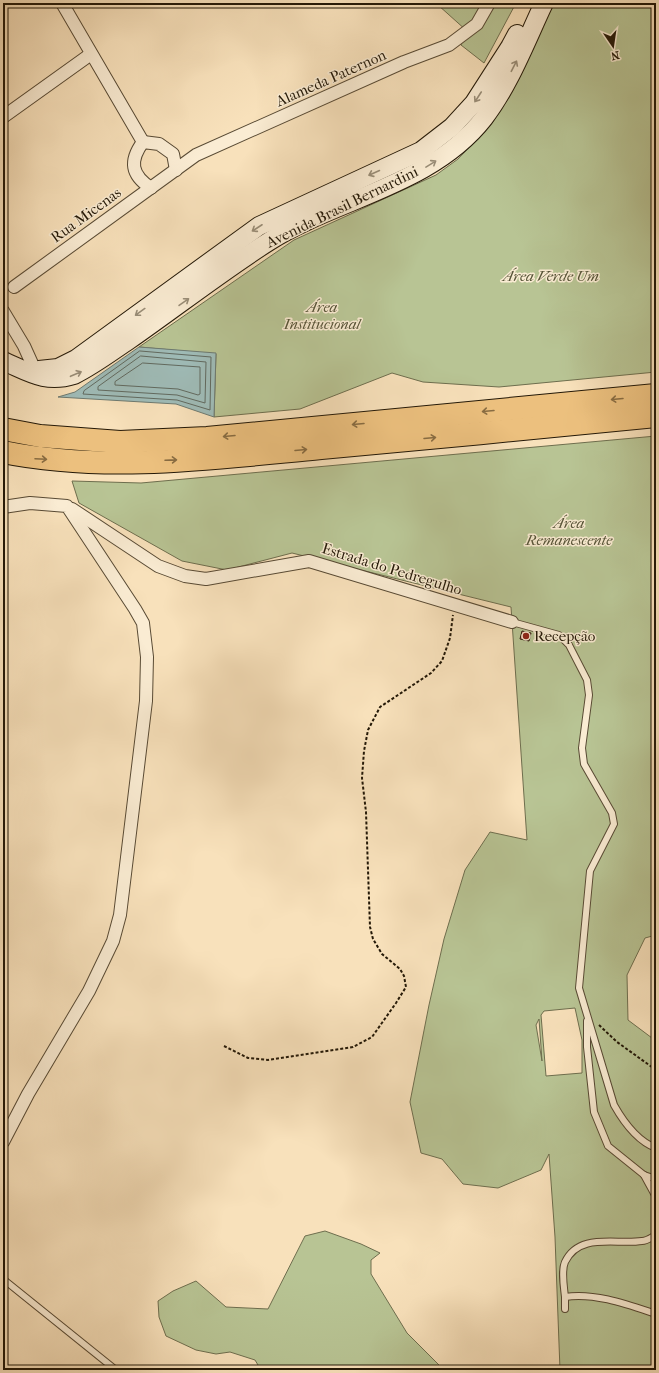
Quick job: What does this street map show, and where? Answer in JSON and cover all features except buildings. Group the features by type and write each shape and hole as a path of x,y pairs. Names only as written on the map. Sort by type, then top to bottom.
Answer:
{"highway":[{"path":"3,429 40,436 120,442 207,438 656,395"},
{"path":"3,452 36,459 120,462 209,459 656,416"}],"street":[{"path":"62,3 143,142"},
{"name":"Alameda Paternon","path":"176,170 196,155 404,62 449,45 476,24 489,3"},
{"name":"Avenida Brasil Bernardini","path":"32,372 58,368 76,359 259,226 421,151 452,127 474,103 510,47 532,3"},
{"name":"Avenida Brasil Bernardini","path":"3,361 32,372 66,378 85,370 269,241 304,223 411,175 433,163 470,133 493,106 544,3"},
{"path":"3,117 91,54"},
{"path":"143,142 159,144 173,154 176,170"},
{"path":"143,142 135,154 134,170 141,182 151,188"},
{"name":"Rua Micenas","path":"14,287 176,170"},
{"path":"3,310 24,346 32,372"},
{"path":"3,507 30,503 67,506 143,623 147,657 146,701 126,879 120,914 113,941 89,991 28,1094 3,1142"},
{"name":"Estrada do Pedregulho","path":"67,506 158,566 185,576 206,579 309,561 512,622"}],"lane":[{"path":"512,622 559,635 569,645 586,680 589,695 582,748 584,764 612,813 614,824 590,871 579,988 614,1105 624,1123 650,1146 656,1148"},
{"path":"587,1014 587,1047 594,1112 608,1146 644,1175 656,1179"},
{"path":"644,1175 656,1197"},
{"path":"565,1309 565,1263 572,1253 585,1244 599,1242 628,1243 644,1241 656,1235"},
{"path":"3,1278 116,1370"},
{"path":"565,1297 586,1296 656,1314"}],"path":[{"path":"224,1046 248,1058 268,1060 352,1047 372,1037 406,987 404,976 400,969 382,954 374,940 370,927 366,812 362,778 364,751 368,730 380,707 431,674 442,661 450,638 455,604"},
{"path":"587,1014 617,1042 656,1070"}],"green space":[{"path":"433,3 516,3 484,63 461,45 467,31 438,5"},
{"path":"550,3 656,3 656,372 499,387 423,382 392,373 300,409 214,417 216,354 139,347 294,240 436,175 458,159 492,123 509,97"},
{"name":"Área Remanescente","path":"656,436 656,935 645,938 627,975 628,1020 656,1041 656,1370 560,1370 555,1237 549,1154 541,1170 498,1188 463,1184 442,1159 421,1153 410,1102 429,1005 444,939 465,870 490,832 527,840 511,607 292,553 227,570 182,561 79,503 72,481 141,483","holes":["575,1008 582,1040 582,1073 546,1076 541,1015 544,1011","539,1019 542,1061 536,1025"]},
{"path":"325,1231 361,1244 380,1253 371,1260 371,1274 407,1333 444,1370 261,1370 255,1360 230,1352 216,1354 196,1350 166,1336 159,1317 158,1301 173,1291 196,1281 226,1307 268,1309 305,1236"}],"water":[{"path":"139,347 216,353 214,417 176,404 58,397 75,392"}],"place":[{"name":"Recepção","path":"526,636"}],"park label":[{"name":"Área Verde Um","path":"551,276"},
{"name":"Área Institucional","path":"322,316"}]}
